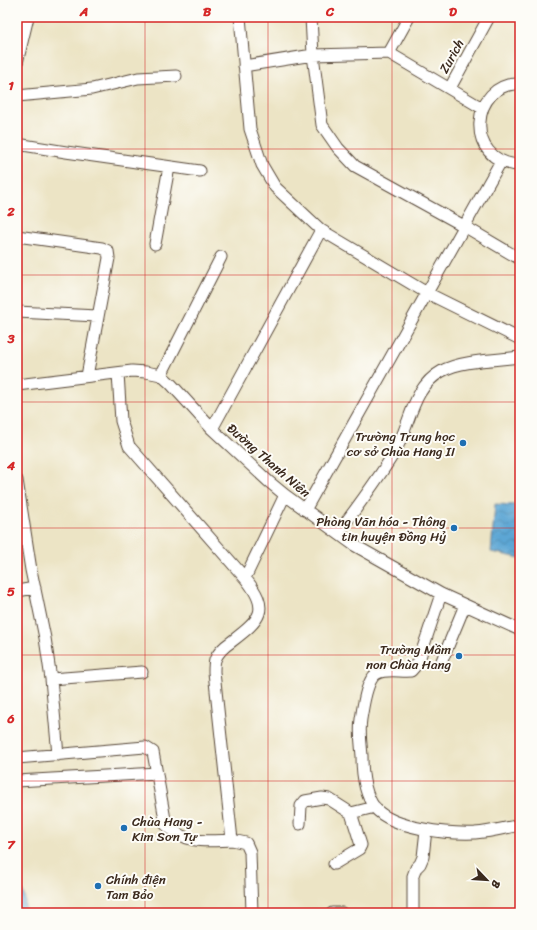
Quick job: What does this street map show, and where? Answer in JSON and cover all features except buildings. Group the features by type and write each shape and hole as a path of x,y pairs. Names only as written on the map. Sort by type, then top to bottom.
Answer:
{"street":[{"path":"17,63 28,17"},
{"path":"240,17 250,129 262,165 275,187 321,230 426,293 520,339"},
{"path":"311,17 313,55 322,124 338,148 355,166 464,226 520,259"},
{"path":"389,53 409,17"},
{"name":"Zurich","path":"450,88 489,17"},
{"path":"244,66 313,55 389,53 482,108"},
{"path":"17,96 92,89 138,78 176,76"},
{"path":"520,84 502,88 490,96 482,108 479,119 479,132 483,143 491,153 501,160 520,165"},
{"path":"17,144 200,171"},
{"path":"305,510 501,160"},
{"path":"154,244 169,167"},
{"path":"212,429 321,230"},
{"path":"17,236 102,248 108,251 109,258 87,376"},
{"path":"17,385 132,371 161,375 221,257"},
{"path":"17,312 98,316"},
{"path":"338,533 396,451 407,426 411,410 418,394 428,382 442,371 458,364 520,357"},
{"path":"118,373 121,421 129,446 245,578 255,591 260,602 260,612 252,626 223,648 215,660 214,672 232,840"},
{"name":"Đường Thanh Niên","path":"161,375 212,429 285,496 354,545 441,594 520,630"},
{"path":"17,480 31,570 51,679 58,755"},
{"path":"245,578 285,496"},
{"path":"17,591 35,588"},
{"path":"441,594 418,663 411,671 382,671 374,675 369,684 360,729 363,779 375,807 386,817 397,823 426,830 475,833 520,825"},
{"path":"441,663 465,605"},
{"path":"51,679 142,672"},
{"path":"17,758 145,747 153,752 166,825 175,833 186,839 199,841 232,840 246,843 250,852 252,913"},
{"path":"17,781 157,773"},
{"path":"300,824 301,806 305,802 322,798 329,799 351,813 361,846 359,849 334,864"},
{"path":"351,813 375,807"},
{"path":"413,913 413,876 423,857 426,830"},
{"path":"332,913 342,913"}],"water":[{"path":"495,504 520,505 520,558 491,552"},
{"path":"17,884 24,893 24,913 17,913"}],"place":[{"name":"Trường Trung học cơ sở Chùa Hang II","path":"463,443"},
{"name":"Phòng Văn hóa - Thông tin huyện Đồng Hỷ","path":"454,528"},
{"name":"Trường Mầm non Chùa Hang","path":"459,656"},
{"name":"Chùa Hang - Kim Sơn Tự","path":"124,828"},
{"name":"Chính điện Tam Bảo","path":"98,886"}]}
